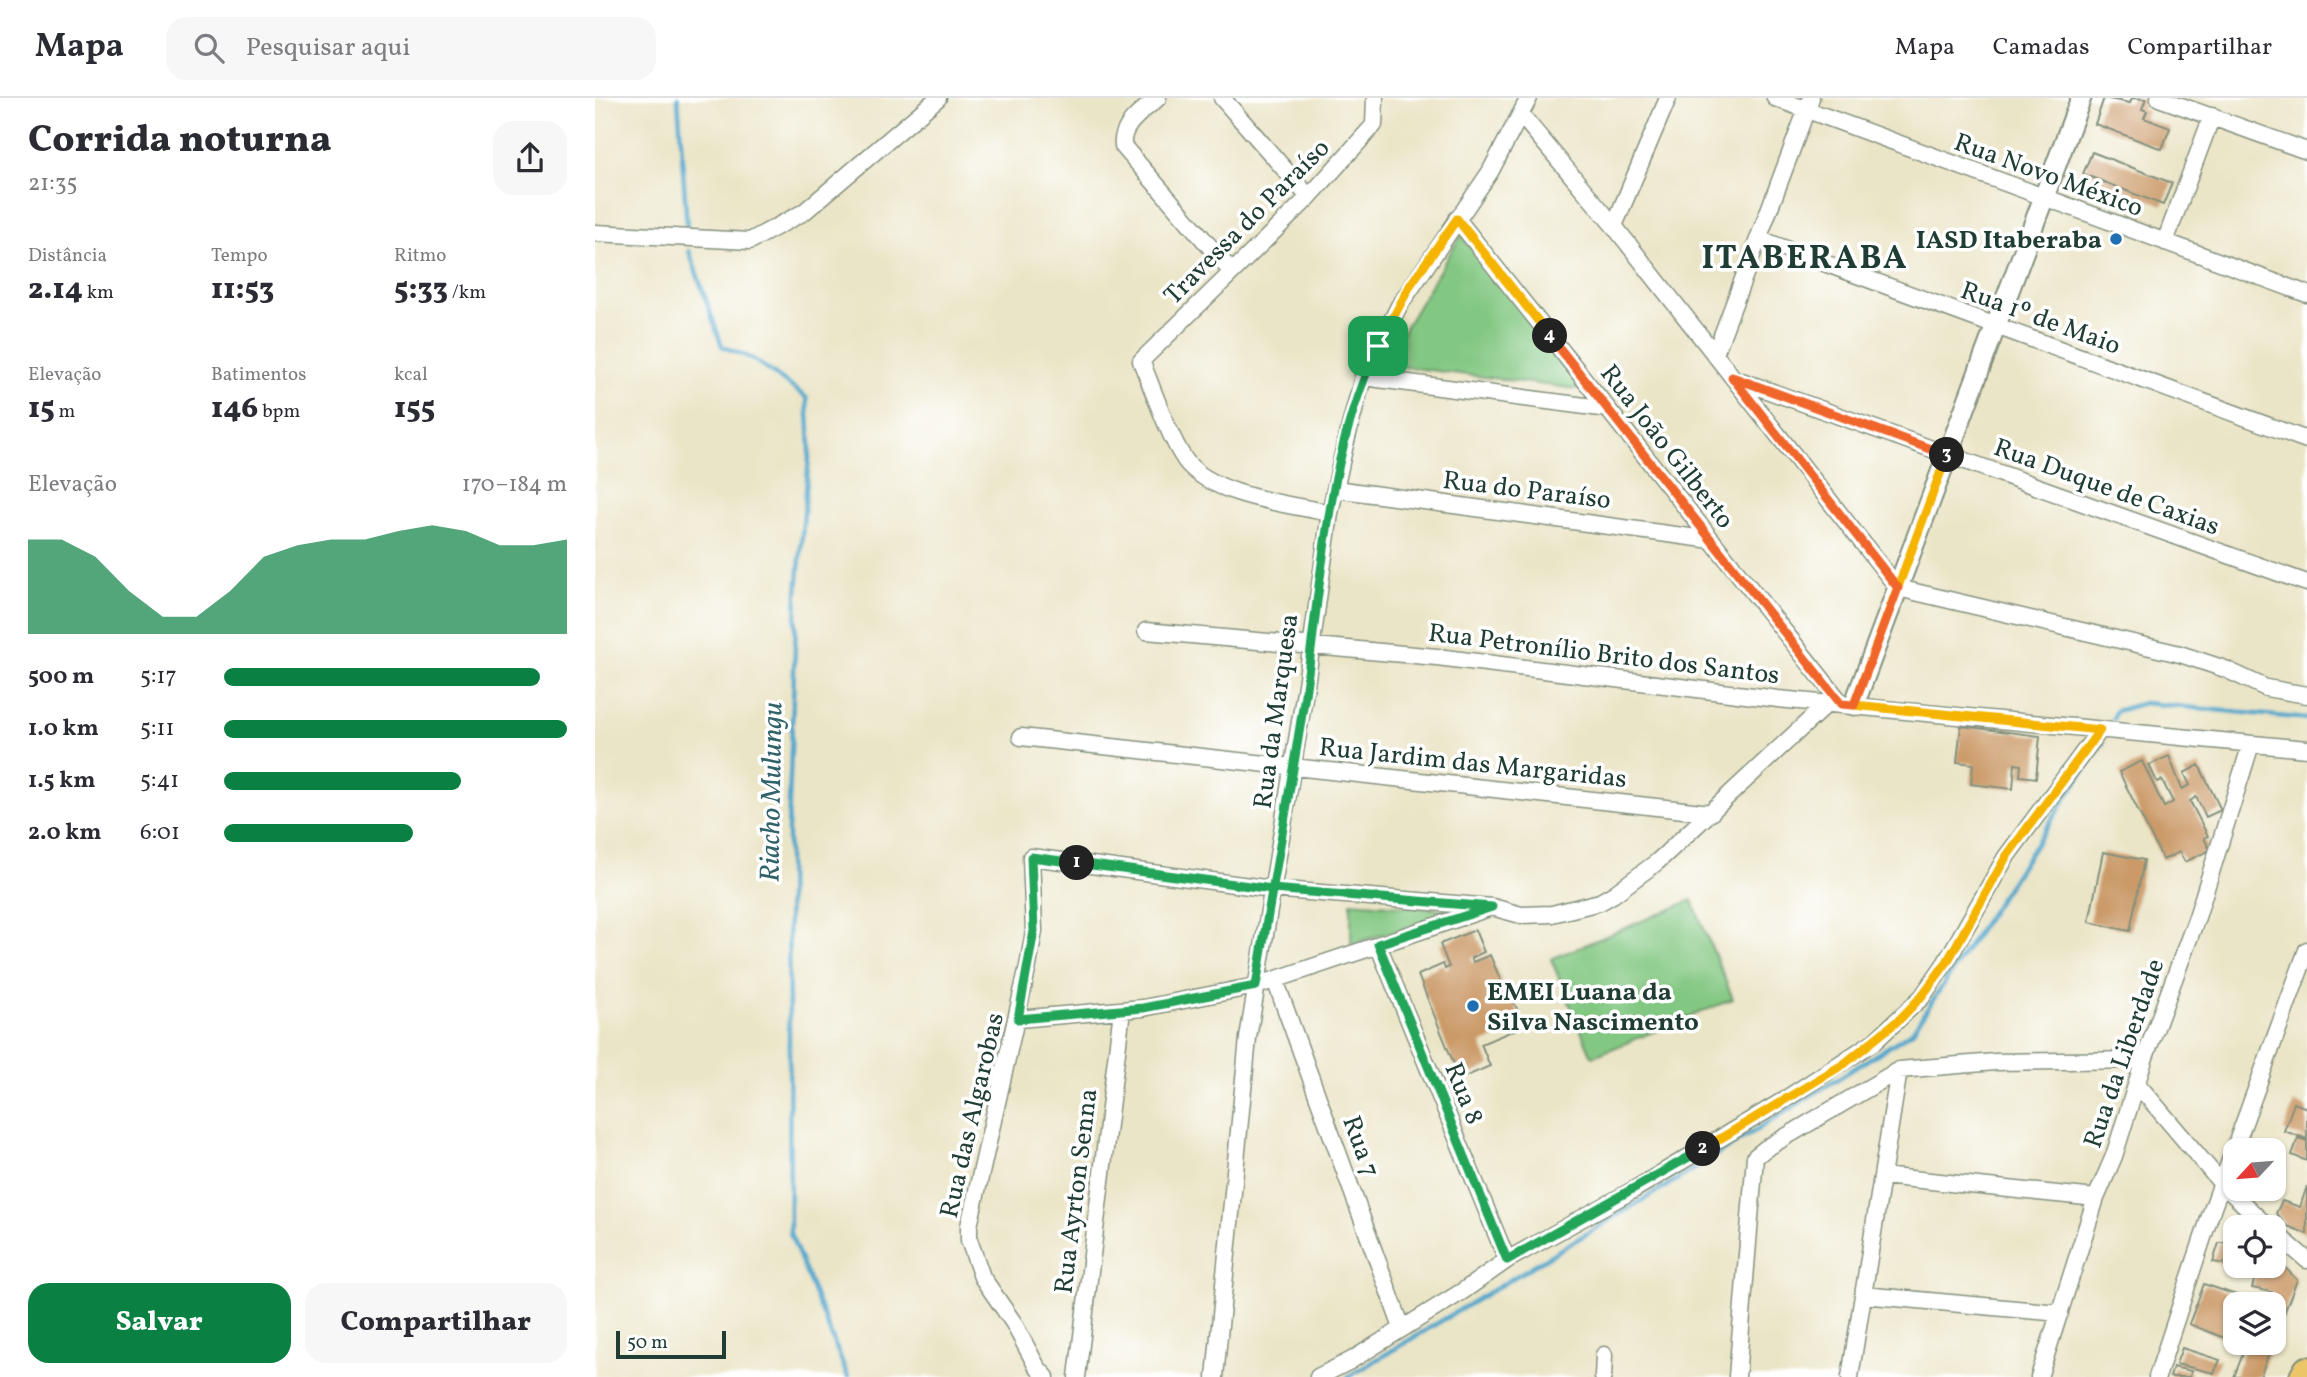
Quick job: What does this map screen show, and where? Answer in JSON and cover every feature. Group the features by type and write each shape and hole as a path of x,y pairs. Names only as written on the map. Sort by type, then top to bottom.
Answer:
{"highway":[{"path":"2305,1377 2307,1371"}],"street":[{"path":"595,233 728,242 750,241 804,212 938,98"},
{"path":"1158,98 1132,121 1122,138 1123,146 1230,270"},
{"path":"1222,98 1308,197"},
{"name":"Rua da Marquesa","path":"1215,1377 1256,986 1293,767 1335,489 1363,377 1411,284 1490,172 1522,116 1529,98"},
{"path":"1614,226 1668,98"},
{"name":"Rua Novo México","path":"1775,98 1809,104 2045,198 2307,295"},
{"path":"1272,889 1492,907 1521,915 1552,914 1600,902 1657,862 1841,704 1898,588 2081,98"},
{"path":"2159,98 2307,151"},
{"name":"Travessa do Paraíso","path":"1330,513 1240,492 1202,477 1179,450 1141,360 1230,270 1308,197 1374,125 1375,104"},
{"path":"1715,354 1809,104"},
{"path":"1522,116 1614,226 1898,588 2180,654 2225,669 2266,688 2307,695"},
{"path":"2165,243 2212,116"},
{"name":"Rua João Gilberto","path":"1457,219 1841,704"},
{"name":"Rua 1º de Maio","path":"1759,239 2307,440"},
{"path":"1363,377 1608,409"},
{"name":"Rua Duque de Caxias","path":"1732,377 2307,583"},
{"name":"Rua do Paraíso","path":"1335,489 1712,540"},
{"name":"Rua Petronílio Brito dos Santos","path":"1146,631 1310,645 1841,704 2307,749"},
{"path":"1318,1377 1402,1328 1507,1260 1635,1189 1834,1070 1900,1019 1921,997 1947,962 2006,857 2100,730"},
{"name":"Rua Jardim das Margaridas","path":"1021,737 1711,813"},
{"name":"Rua da Liberdade","path":"2039,1377 2096,1198 2197,917 2251,744"},
{"name":"Rua das Algarobas","path":"1041,1372 1013,1322 982,1277 969,1240 969,1226 1018,1019 1034,931 1031,857 1272,889"},
{"path":"1018,1019 1122,1010 1256,986 1492,907"},
{"name":"Rua 8","path":"1378,944 1507,1260"},
{"path":"2157,1377 2222,1184 2307,950"},
{"name":"Rua 7","path":"1275,981 1402,1328"},
{"name":"Rua Ayrton Senna","path":"1077,1377 1122,1010"},
{"path":"1737,1377 1755,1157 1790,1132 1899,1070 1995,1062 2144,1060"},
{"path":"1850,1377 1899,1070"},
{"path":"2138,1085 2222,1184 2255,1215"},
{"path":"1882,1176 2096,1198"},
{"path":"2286,1242 2307,1260"},
{"path":"1863,1295 2060,1313"},
{"path":"1603,1377 1604,1355"}],"green space":[{"path":"1461,235 1584,390 1383,364"},
{"path":"1692,900 1733,999 1592,1057 1551,959"},
{"path":"1351,902 1465,911 1351,944"}],"building":[{"path":"2104,98 2130,103 2132,98 2146,99 2142,109 2147,111 2144,118 2170,128 2162,149 2095,124"},
{"path":"2092,152 2172,183 2163,205 2083,174"},
{"path":"1961,726 2040,736 2036,778 2020,776 2021,765 2015,764 2013,789 1971,784 1973,764 1957,762"},
{"path":"2169,756 2182,789 2190,785 2184,773 2199,765 2221,810 2206,817 2196,797 2190,801 2208,836 2204,838 2210,850 2185,862 2179,852 2163,860 2119,772 2142,761 2164,807 2173,802 2162,780 2157,782 2149,765"},
{"path":"2103,852 2144,860 2130,931 2089,922"},
{"name":"EMEI Luana da Silva Nascimento","path":"1475,930 1484,952 1471,958 1473,962 1490,955 1503,986 1507,985 1524,1026 1481,1044 1490,1066 1460,1079 1418,975 1443,964 1445,969 1449,967 1440,944"},
{"path":"2294,1103 2307,1108 2307,1139 2284,1131"},
{"path":"2298,1138 2307,1141 2307,1161 2292,1155"},
{"path":"2307,1186 2307,1234 2286,1225 2286,1215 2276,1213 2282,1201 2300,1207"},
{"path":"2219,1243 2223,1243 2223,1264 2213,1262"},
{"path":"2286,1268 2297,1280 2286,1308 2286,1292 2252,1288 2255,1278 2286,1278"},
{"path":"2204,1284 2227,1292 2223,1292 2223,1337 2189,1324"},
{"path":"2182,1348 2220,1360 2214,1373 2176,1364"},
{"path":"2243,1355 2268,1355 2260,1377 2234,1377"},
{"path":"2173,1367 2191,1371 2190,1377 2170,1377"}],"waterway":[{"name":"Riacho Mulungu","path":"678,98 687,227"},
{"name":"Riacho Mulungu","path":"689,251 722,346 753,359 807,398 810,446 797,592 788,830 790,1233 848,1377"},
{"path":"2113,719 2116,711 2144,703 2307,719"},
{"path":"1348,1377 1686,1174 1912,1032 2103,742"}],"place":[{"name":"IASD Itaberaba","path":"2116,239"},
{"name":"EMEI Luana da Silva Nascimento","path":"1473,1006"}],"district":[{"name":"ITABERABA","path":"1805,256"}],"route":[{"path":"1378,346 1363,377 1330,513 1306,685 1293,767 1272,889 1266,919 1256,986 1143,1008 1018,1019 1034,931 1031,857 1272,889 1492,907 1378,944 1507,1260 1635,1189 1844,1064 1900,1019 1921,997 1947,962 2006,857 2100,730 1854,705 1948,456 1807,402 1732,377 1898,588 1854,705 1841,704 1457,219 1411,284 1378,346"}]}
